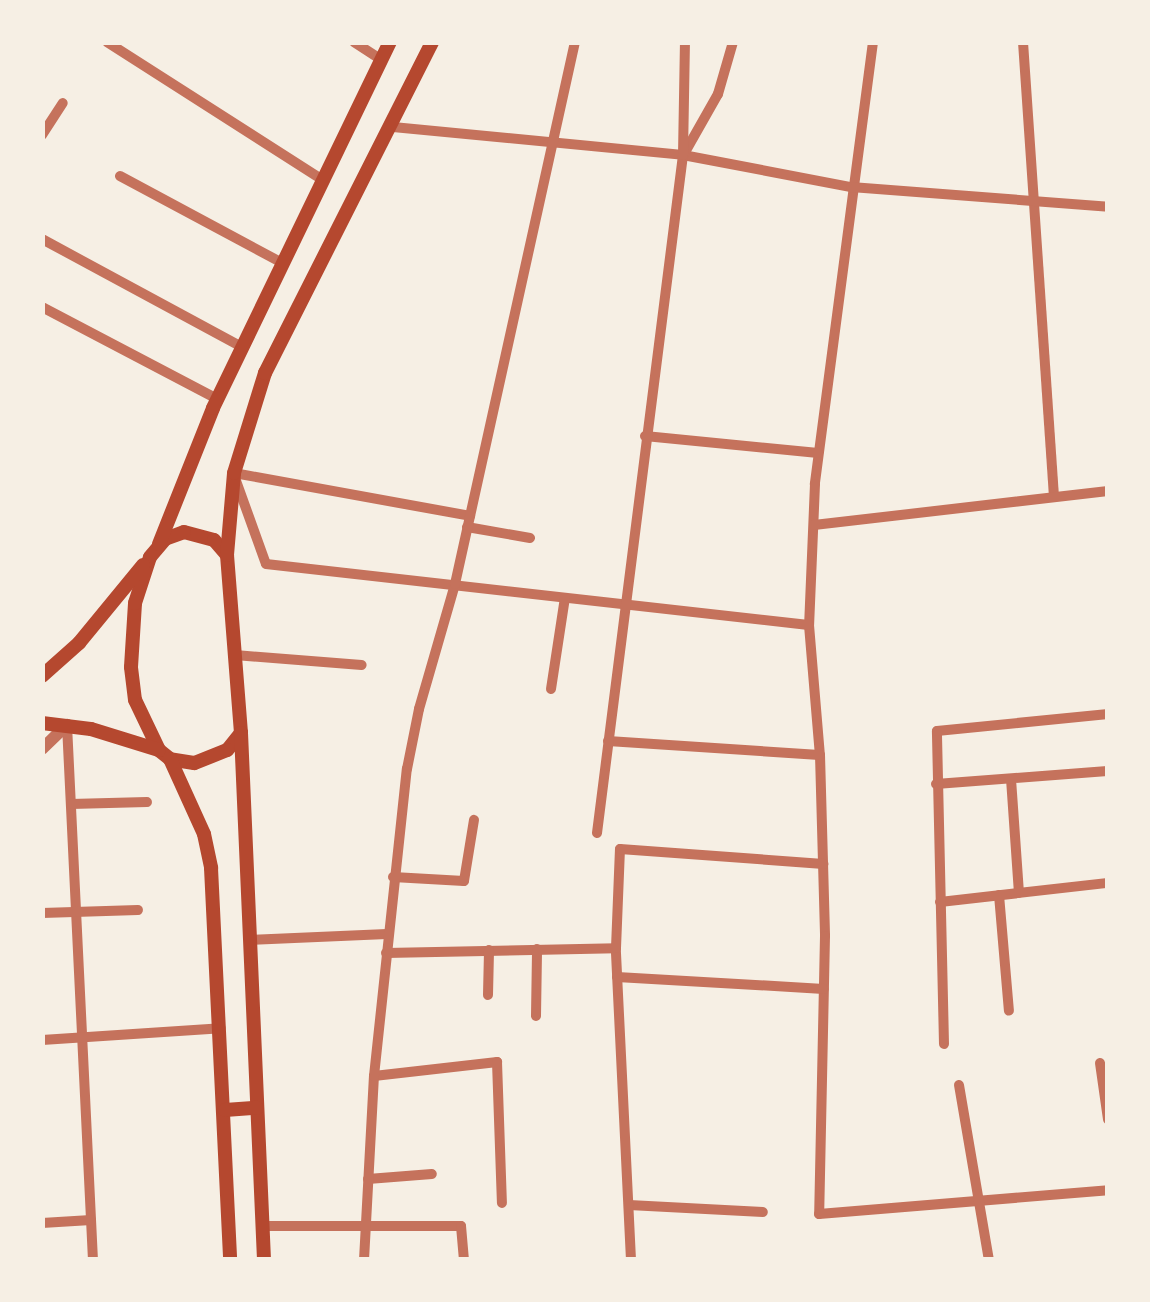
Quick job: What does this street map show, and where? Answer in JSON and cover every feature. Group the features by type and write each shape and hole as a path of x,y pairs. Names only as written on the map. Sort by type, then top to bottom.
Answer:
{"main road":[{"path":"230,1257 212,868 204,834 135,700 130,668 135,603 218,398 390,42"},
{"path":"264,1260 242,733 227,555 234,473 265,373 432,42"},
{"path":"42,676 80,643 154,551 174,534 195,532 214,540 227,555"},
{"path":"42,723 67,726 194,764 227,750 242,733"},
{"path":"225,1110 257,1108"}],"street":[{"path":"108,42 324,182"},
{"path":"354,42 382,60"},
{"path":"364,1260 374,1076 393,876 418,708 455,584 576,42"},
{"path":"597,833 683,155 685,42"},
{"path":"683,155 718,94 733,42"},
{"path":"873,42 850,187 818,453 809,625 820,755 823,864 819,1214 1108,1190"},
{"path":"1023,42 1054,497"},
{"path":"42,136 63,103"},
{"path":"392,127 683,155 850,187 1108,207"},
{"path":"120,176 282,263"},
{"path":"42,239 242,347"},
{"path":"42,306 218,398"},
{"path":"646,436 818,453"},
{"path":"234,473 469,521 530,538"},
{"path":"234,473 266,564 809,625"},
{"path":"814,524 1108,491"},
{"path":"551,689 566,598"},
{"path":"235,656 362,665"},
{"path":"944,1044 937,731 1108,714"},
{"path":"42,748 67,726"},
{"path":"67,726 93,1260"},
{"path":"608,741 820,755"},
{"path":"936,784 1108,771"},
{"path":"1012,778 1020,893"},
{"path":"71,804 147,802"},
{"path":"393,876 464,881 474,820"},
{"path":"631,1260 616,948 620,849 823,864"},
{"path":"940,902 1108,883"},
{"path":"998,895 1008,1010"},
{"path":"42,913 138,910"},
{"path":"250,940 388,934"},
{"path":"386,953 616,948"},
{"path":"488,950 488,995"},
{"path":"536,1016 537,950"},
{"path":"617,977 824,989"},
{"path":"42,1040 222,1028"},
{"path":"374,1076 497,1062 502,1202"},
{"path":"1100,1063 1108,1120"},
{"path":"959,1085 989,1260"},
{"path":"368,1179 432,1174"},
{"path":"629,1206 763,1212"},
{"path":"42,1223 92,1220"},
{"path":"262,1226 461,1226 464,1260"}]}
